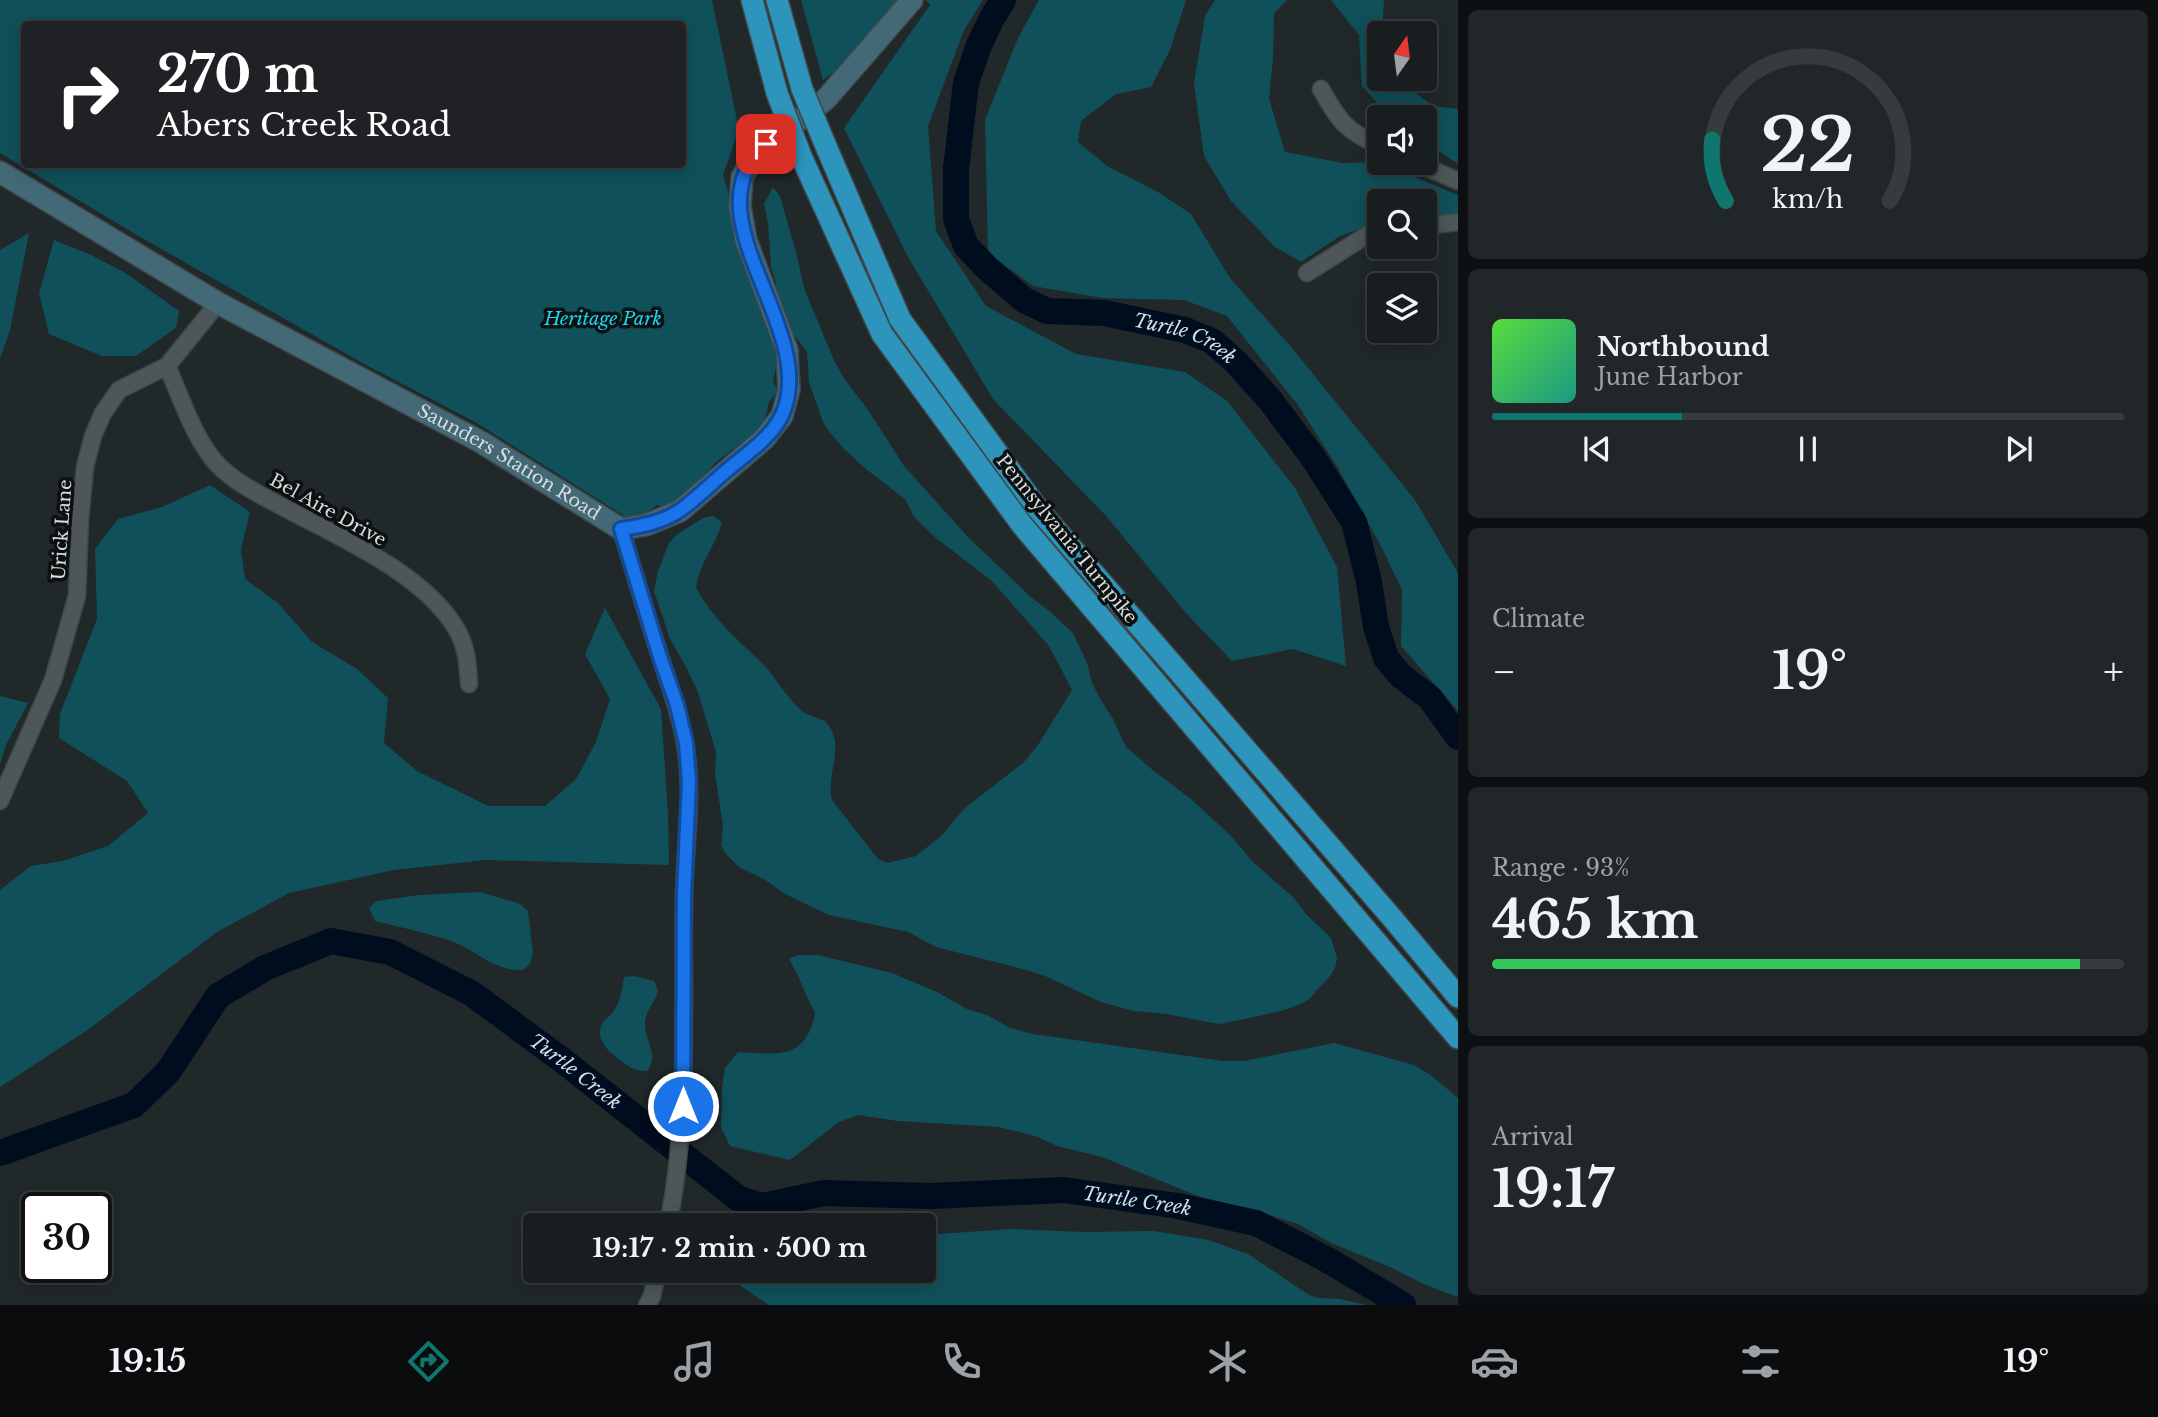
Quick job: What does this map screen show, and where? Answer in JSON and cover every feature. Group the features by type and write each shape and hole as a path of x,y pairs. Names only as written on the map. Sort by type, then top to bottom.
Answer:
{"highway":[{"name":"Pennsylvania Turnpike","path":"752,0 777,93 801,156 883,334 1014,514 1458,1038"},
{"name":"Pennsylvania Turnpike","path":"777,0 802,89 901,319 1038,509 1458,997"}],"street":[{"path":"621,529 646,525 680,511 764,439 782,415 789,390 787,350 746,240 740,207 742,177 756,153 826,99 912,0"},
{"path":"1321,89 1336,117 1367,140"},
{"name":"Saunders Station Road","path":"0,172 218,303 481,442 621,529 677,705 686,743 689,782 684,895 683,1106 671,1213"},
{"path":"1437,172 1458,181"},
{"path":"1437,224 1458,222"},
{"path":"1307,273 1367,235"},
{"name":"Urick Lane","path":"0,801 53,680 77,596 85,467 93,436 103,413 119,390 167,366 218,303"},
{"name":"Bel Aire Drive","path":"167,366 200,440 218,465 244,485 412,580 445,612 459,634 467,655 469,684"},
{"path":"647,1305 655,1283"}],"green space":[{"name":"Heritage Park","path":"0,0 712,0 739,130 723,175 778,357 773,382 778,391 769,402 763,427 716,462 694,488 667,508 657,505 634,522 475,422 366,365 142,238 25,168 686,168 686,21 21,21 21,166 0,153"},
{"path":"801,0 898,0 852,60 823,80"},
{"path":"926,0 983,0 964,30 928,126 936,231 986,306 1076,354 1185,372 1227,401 1295,488 1337,567 1346,666 1293,649 1232,661 1185,612 1107,517 993,399 908,257 844,128 930,5"},
{"path":"1039,0 1186,0 1170,50 1151,87 1116,94 1081,121 1078,142 1107,166 1158,192 1191,214 1230,278 1292,348 1415,500 1458,573 1458,711 1401,646 1402,590 1338,468 1298,405 1227,316 1184,300 1102,298 1033,286 988,253 985,120 1018,38"},
{"path":"1215,0 1287,0 1274,13 1269,99 1285,152 1343,163 1367,162 1367,175 1410,175 1458,195 1458,215 1437,216 1437,189 1367,189 1367,226 1340,236 1301,262 1275,247 1231,201 1204,156 1194,83 1205,16"},
{"path":"1331,0 1384,0 1383,21 1367,21 1367,91 1413,91 1432,105 1379,105 1362,86 1359,35"},
{"path":"1437,106 1458,109 1458,164 1437,150"},
{"path":"773,187 780,196 804,288 833,358 904,466 969,538 1073,633 1087,663 1092,683 1126,747 1191,799 1231,836 1253,862 1293,897 1331,938 1337,958 1335,968 1309,999 1281,1011 1219,1024 1134,1011 1101,1002 1027,970 936,947 908,932 829,915 783,893 767,881 739,867 725,853 721,845 723,826 715,773 716,752 698,692 670,639 654,591 658,571 669,543 676,535 703,518 713,516 722,522 700,571 696,588 718,620 764,665 796,705 830,726 835,739 832,800 878,859 887,863 916,856 941,836 965,808 1024,762 1038,745 1072,690 1049,646 992,581 936,538 914,517 906,500 843,448 823,422 809,382 807,352 794,335 782,307 771,266 764,204"},
{"path":"29,233 10,330 0,359 0,250"},
{"path":"54,240 124,272 179,311 176,328 136,356 102,356 49,334 39,293"},
{"path":"210,485 250,512 241,549 245,579 278,603 312,642 357,669 388,698 384,743 417,771 488,806 545,806 576,779 596,742 610,699 585,654 605,608 661,709 669,865 486,860 394,870 289,893 217,932 89,1029 0,1087 0,890 31,866 63,861 108,846 148,813 127,781 59,738 60,714 97,619 95,549 118,519 162,507"},
{"path":"0,696 28,703 6,745 0,764"},
{"path":"481,892 520,904 528,911 533,953 530,964 523,970 496,965 445,939 375,921 369,908 376,901 419,895"},
{"path":"797,955 818,955 892,973 1010,1028 1033,1034 1223,1061 1244,1061 1334,1043 1414,1065 1458,1098 1458,1297 1331,1243 1298,1224 1198,1196 1102,1157 999,1127 898,1121 858,1115 839,1122 790,1160 730,1146 721,1127 725,1068 738,1052 777,1053 797,1047 811,1029 815,1013 789,959"},
{"path":"634,976 654,981 658,991 645,1019 652,1053 651,1065 647,1071 624,1063 609,1051 600,1037 601,1026 619,1002 624,977"},
{"path":"1011,1229 1154,1231 1208,1240 1248,1254 1309,1295 1366,1305 769,1305 736,1283 936,1283 936,1234"}],"waterway":[{"name":"Turtle Creek","path":"1003,0 979,45 966,83 956,169 956,219 966,246 1024,300 1047,311 1104,313 1185,330 1212,341 1235,361 1270,400 1312,456 1354,522 1369,582 1376,627 1386,658 1401,676 1430,698 1458,737"},
{"name":"Turtle Creek","path":"0,1153 134,1105 168,1072 218,996 265,968 331,941 390,952 471,993 562,1060 739,1199 762,1206 824,1193 931,1196 1064,1190 1178,1206 1256,1223 1326,1259 1403,1305"}],"route":[{"path":"683,1106 684,895 689,782 686,743 677,705 621,529 646,525 680,511 764,439 782,415 789,390 787,350 746,240 740,207 742,177 756,153 766,144"}]}
